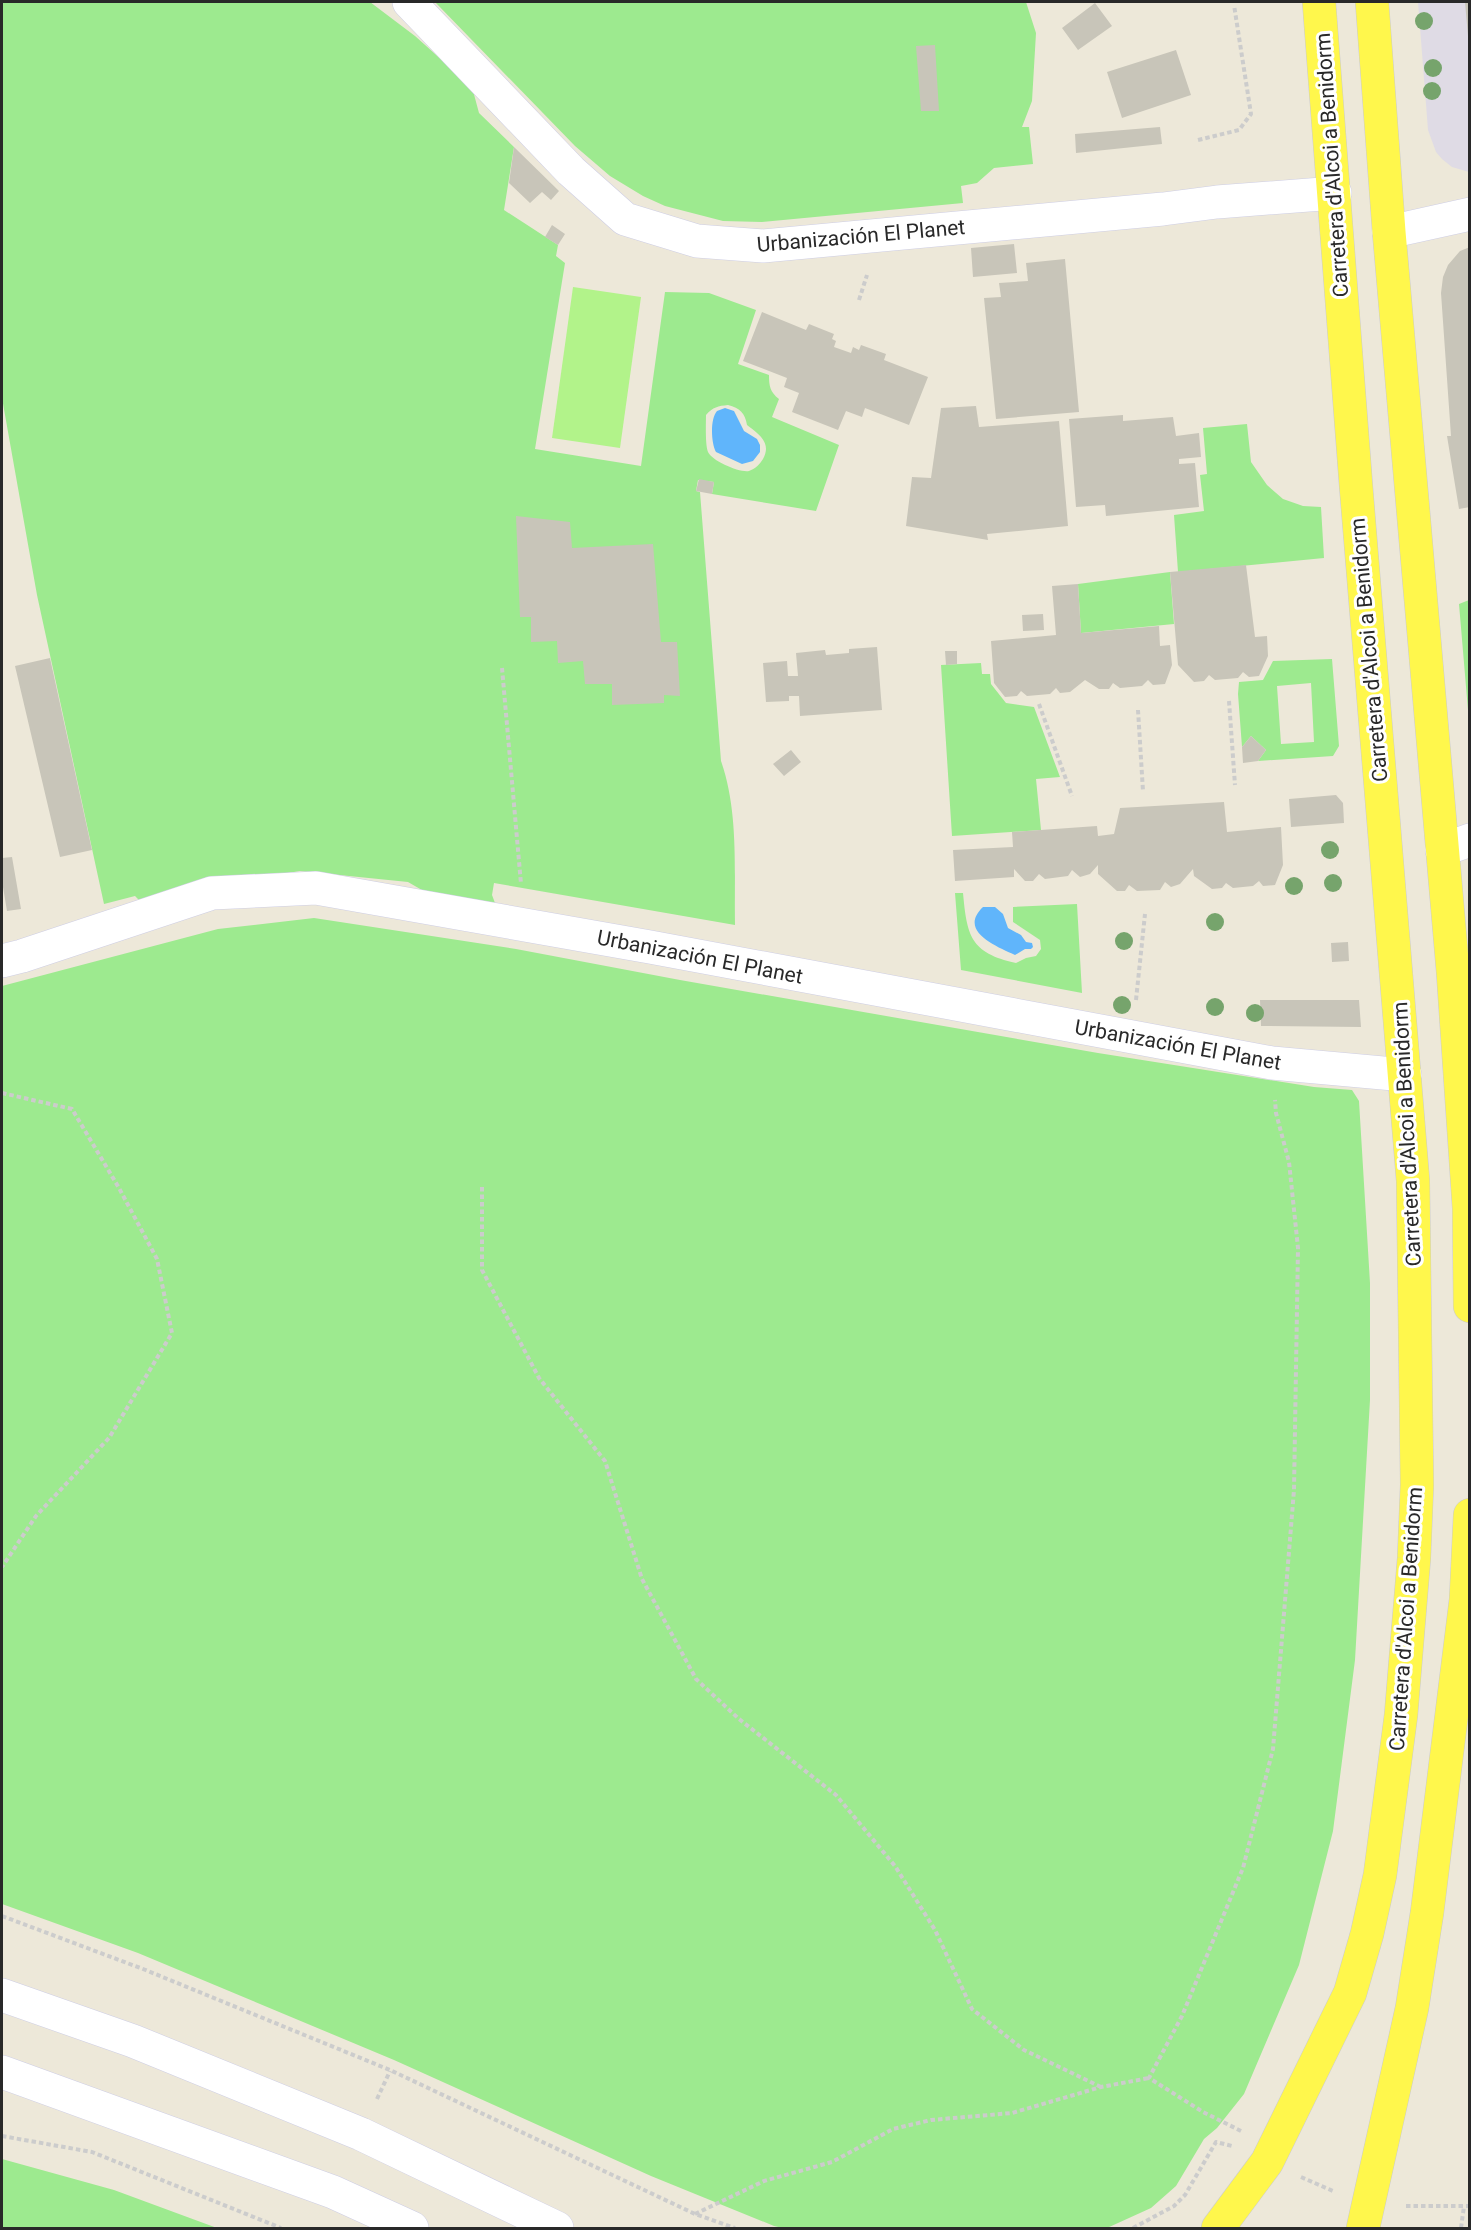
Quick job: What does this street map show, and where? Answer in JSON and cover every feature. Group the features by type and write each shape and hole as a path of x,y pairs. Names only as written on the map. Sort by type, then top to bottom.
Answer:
{"main road":[{"name":"Carretera d'Alcoi a Benidorm","path":"1218,2229 1267,2162 1350,1993 1367,1934 1380,1875 1403,1694 1414,1558 1417,1485 1413,1181 1319,2"},
{"path":"1372,2 1389,232 1456,845 1469,1208 1470,1306"},
{"path":"1364,2229 1412,2008 1427,1913 1466,1599 1470,1515"}],"street":[{"name":"Urbanización El Planet","path":"409,2 571,171 625,219 697,241 764,246 1163,209 1202,203 1335,193"},
{"path":"1389,232 1470,214"},
{"name":"Urbanización El Planet","path":"2,961 212,893 316,888 1272,1064 1406,1075"},
{"path":"2,1995 134,2041 361,2134 557,2229"},
{"path":"2,2072 333,2192 412,2229"}],"path":[{"path":"1197,140 1239,130 1251,114 1234,5"},
{"path":"502,668 521,888 521,924"},
{"path":"1229,700 1235,785"},
{"path":"1038,704 1072,796"},
{"path":"1138,710 1143,791"},
{"path":"1133,1038 1145,914"},
{"path":"1149,2078 1182,2016 1243,1868 1274,1749 1294,1490 1298,1248 1289,1162 1276,1113 1272,1064"},
{"path":"2,1093 72,1109 119,1188 157,1259 172,1333 109,1438 36,1516 2,1567"},
{"path":"482,1187 482,1270 539,1378 605,1461 642,1578 696,1679 739,1719 836,1795 896,1866 935,1930 972,2009 1024,2050 1101,2086"},
{"path":"2,1916 143,1969 390,2070 695,2214 735,2229"},
{"path":"695,2214 764,2181 832,2162 893,2129 931,2120 1012,2113 1101,2086 1149,2078 1203,2112 1245,2133"},
{"path":"2,2136 92,2152 281,2229"},
{"path":"1133,2229 1174,2206 1185,2195 1216,2142 1230,2145"},
{"path":"1461,2229 1464,2206"}],"shaded area":[{"path":"1418,2 1469,2 1469,172 1452,167 1442,159 1436,152 1428,130"}],"green space":[{"path":"2,2 370,2 415,36 472,87 479,113 514,147 504,210 558,245 556,256 565,263 535,449 641,466 665,292 709,293 756,310 738,364 769,375 771,388 779,399 772,417 839,445 816,511 712,494 714,482 698,480 696,491 700,492 721,761 731,801 733,821 735,925 494,883 492,895 495,903 434,897 408,882 300,871 209,886 141,902 135,896 104,904 37,595 2,398","holes":["718,406 732,406 739,409 747,425 760,435 765,444 763,459 749,471 727,466 708,452 706,415"]},
{"path":"435,2 1026,2 1036,33 1032,101 1022,127 1029,127 1033,164 994,168 977,183 961,186 963,203 762,222 723,221 665,206 610,176 575,146"},
{"path":"573,287 641,297 620,448 552,438"},
{"path":"1247,424 1251,462 1267,485 1283,499 1303,506 1321,507 1324,558 1178,572 1174,515 1204,511 1200,475 1207,474 1203,428"},
{"path":"1170,572 1174,624 1081,633 1078,584"},
{"path":"1470,600 1469,722 1459,604"},
{"path":"1332,659 1339,746 1333,756 1258,761 1266,750 1251,736 1242,747 1239,682 1263,680 1273,661","holes":["1311,683 1314,742 1281,744 1277,686"]},
{"path":"981,663 982,674 990,674 991,684 1006,703 1034,707 1060,777 1036,779 1041,830 952,836 941,665"},
{"path":"955,893 963,893 969,931 980,948 1001,959 1016,963 1036,956 1041,949 1040,940 1013,922 1013,907 1077,904 1082,993 961,970"},
{"path":"314,918 516,949 1098,1053 1314,1087 1352,1090 1359,1101 1370,1283 1370,1400 1355,1660 1333,1831 1299,1965 1244,2094 1217,2128 1204,2139 1176,2186 1151,2208 1107,2228 783,2228 774,2226 651,2176 394,2060 138,1953 2,1904 2,986 218,929"},
{"path":"2,2159 114,2190 217,2228 2,2228"}],"water":[{"path":"725,408 734,411 744,431 757,439 760,452 753,461 742,464 716,452 712,437 713,420 717,411"},
{"path":"983,907 995,907 1003,914 1008,928 1021,935 1026,942 1032,943 1033,947 1015,955 982,937 975,923 976,916"}],"building":[{"path":"1465,2 1470,2 1470,36 1468,36"},
{"path":"1095,3 1112,26 1078,50 1062,28"},
{"path":"935,45 939,111 921,111 916,46"},
{"path":"1176,50 1191,95 1122,118 1107,72"},
{"path":"1160,127 1162,144 1076,153 1075,134"},
{"path":"514,147 559,191 551,200 542,192 530,203 509,183"},
{"path":"552,225 565,234 558,245 545,237"},
{"path":"1014,244 1017,273 973,277 971,248"},
{"path":"1470,247 1470,507 1459,509 1447,436 1451,436 1441,293 1443,277 1448,265 1460,251"},
{"path":"1065,259 1079,412 996,419 984,298 1001,297 999,283 1028,281 1026,263"},
{"path":"762,312 806,330 809,324 834,334 832,339 836,341 834,347 851,353 853,347 859,350 861,345 886,354 884,360 928,377 909,425 865,408 862,417 846,411 838,430 792,412 799,393 784,387 787,378 743,361"},
{"path":"976,406 979,427 1059,421 1068,526 987,534 988,540 906,526 912,477 931,478 941,408"},
{"path":"1123,415 1123,421 1173,417 1176,436 1199,433 1201,457 1179,459 1179,464 1195,463 1199,507 1106,516 1105,505 1076,507 1069,419"},
{"path":"699,479 714,482 712,494 696,491"},
{"path":"516,516 570,522 572,548 653,544 661,642 677,642 680,696 664,695 664,703 612,705 612,684 585,684 583,661 558,663 557,641 531,642 531,617 520,617"},
{"path":"1246,565 1255,637 1267,636 1268,656 1259,676 1249,677 1243,672 1238,678 1215,680 1209,675 1204,681 1194,682 1178,665 1170,572"},
{"path":"1078,584 1081,633 1159,626 1160,646 1170,645 1172,665 1165,684 1153,685 1148,680 1142,686 1120,688 1113,683 1109,689 1099,689 1085,680 1070,692 1060,693 1056,688 1050,694 1027,696 1021,691 1017,696 1005,697 994,683 991,641 1056,635 1052,586"},
{"path":"1043,614 1044,630 1023,631 1022,615"},
{"path":"877,647 882,710 800,716 799,696 789,696 789,701 766,702 763,663 787,661 788,676 798,676 796,653 825,650 826,655 849,653 849,649"},
{"path":"945,651 957,651 957,664 946,665"},
{"path":"50,658 92,850 60,857 15,666"},
{"path":"1251,736 1266,750 1258,761 1243,763 1242,747"},
{"path":"791,750 801,762 784,776 773,764"},
{"path":"1336,795 1343,803 1344,823 1291,827 1289,799"},
{"path":"1224,802 1227,832 1281,827 1283,865 1275,885 1263,886 1259,881 1253,886 1233,888 1226,883 1222,888 1212,889 1194,876 1193,869 1180,884 1171,887 1165,882 1160,890 1137,891 1129,885 1125,891 1117,891 1098,874 1098,865 1090,874 1080,877 1072,870 1068,876 1045,879 1039,874 1033,881 1025,881 1014,869 1014,877 955,881 953,850 1013,847 1012,832 1097,826 1098,836 1114,834 1120,808"},
{"path":"12,857 21,909 7,911 2,881 2,858"},
{"path":"1348,942 1349,961 1332,962 1331,943"},
{"path":"1260,1000 1359,1000 1361,1027 1261,1026"}]}
